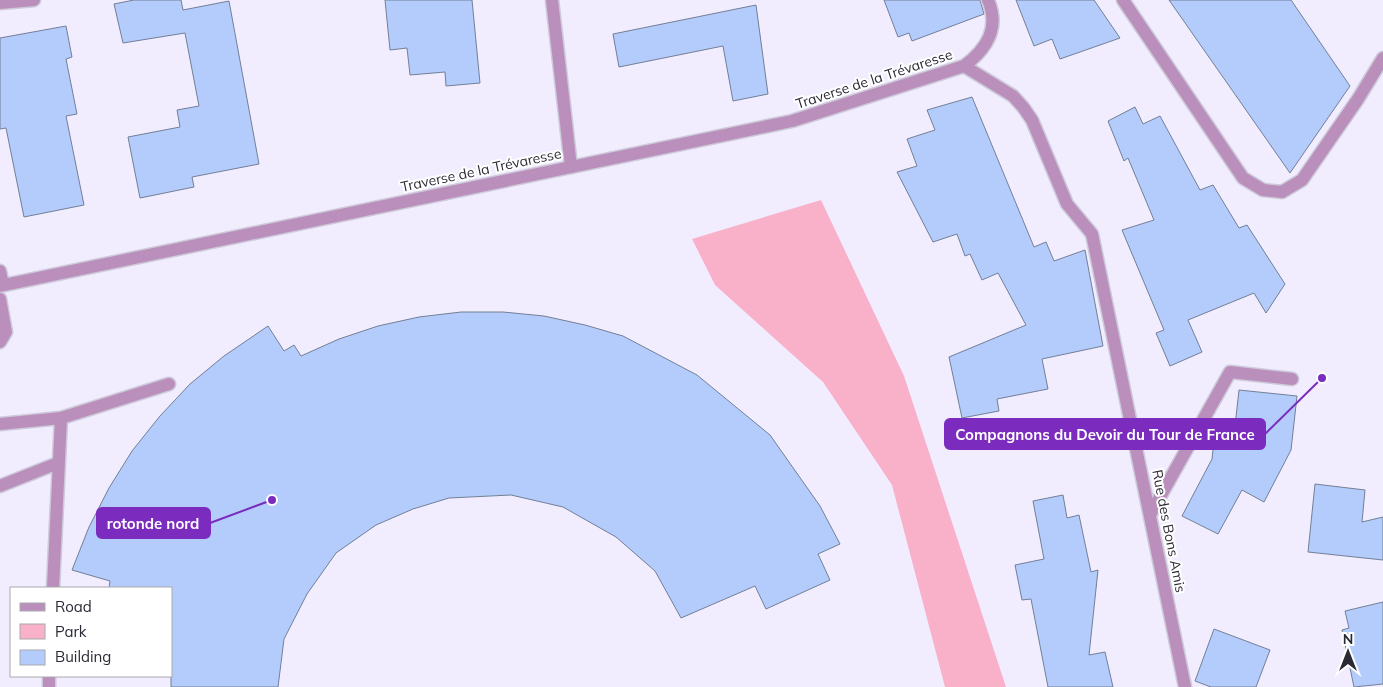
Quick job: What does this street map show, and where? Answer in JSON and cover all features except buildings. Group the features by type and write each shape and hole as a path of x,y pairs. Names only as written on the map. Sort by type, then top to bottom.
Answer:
{"street":[{"path":"0,3 34,0"},
{"path":"552,0 571,167"},
{"path":"964,66 977,57 988,44 994,25 993,11 988,0"},
{"path":"1123,0 1243,178 1263,190 1282,192 1302,180 1358,99 1383,58"},
{"name":"Traverse de la Trévaresse","path":"2,285 792,121 964,66"},
{"name":"Rue des Bons Amis","path":"964,66 1013,96 1023,107 1032,120 1067,204 1092,234 1151,513 1185,687"},
{"path":"0,272 2,285"},
{"path":"0,299 6,332 0,342"},
{"path":"1151,513 1230,372 1292,380"},
{"path":"0,424 61,418 169,384"},
{"path":"53,587 61,418"},
{"path":"0,486 58,463"}],"green space":[{"path":"821,200 904,376 1006,687 945,687 892,485 823,382 715,285 692,239"}],"place":[{"name":"Compagnons du Devoir du Tour de France","path":"1322,378"},
{"name":"rotonde nord","path":"272,500"}]}
